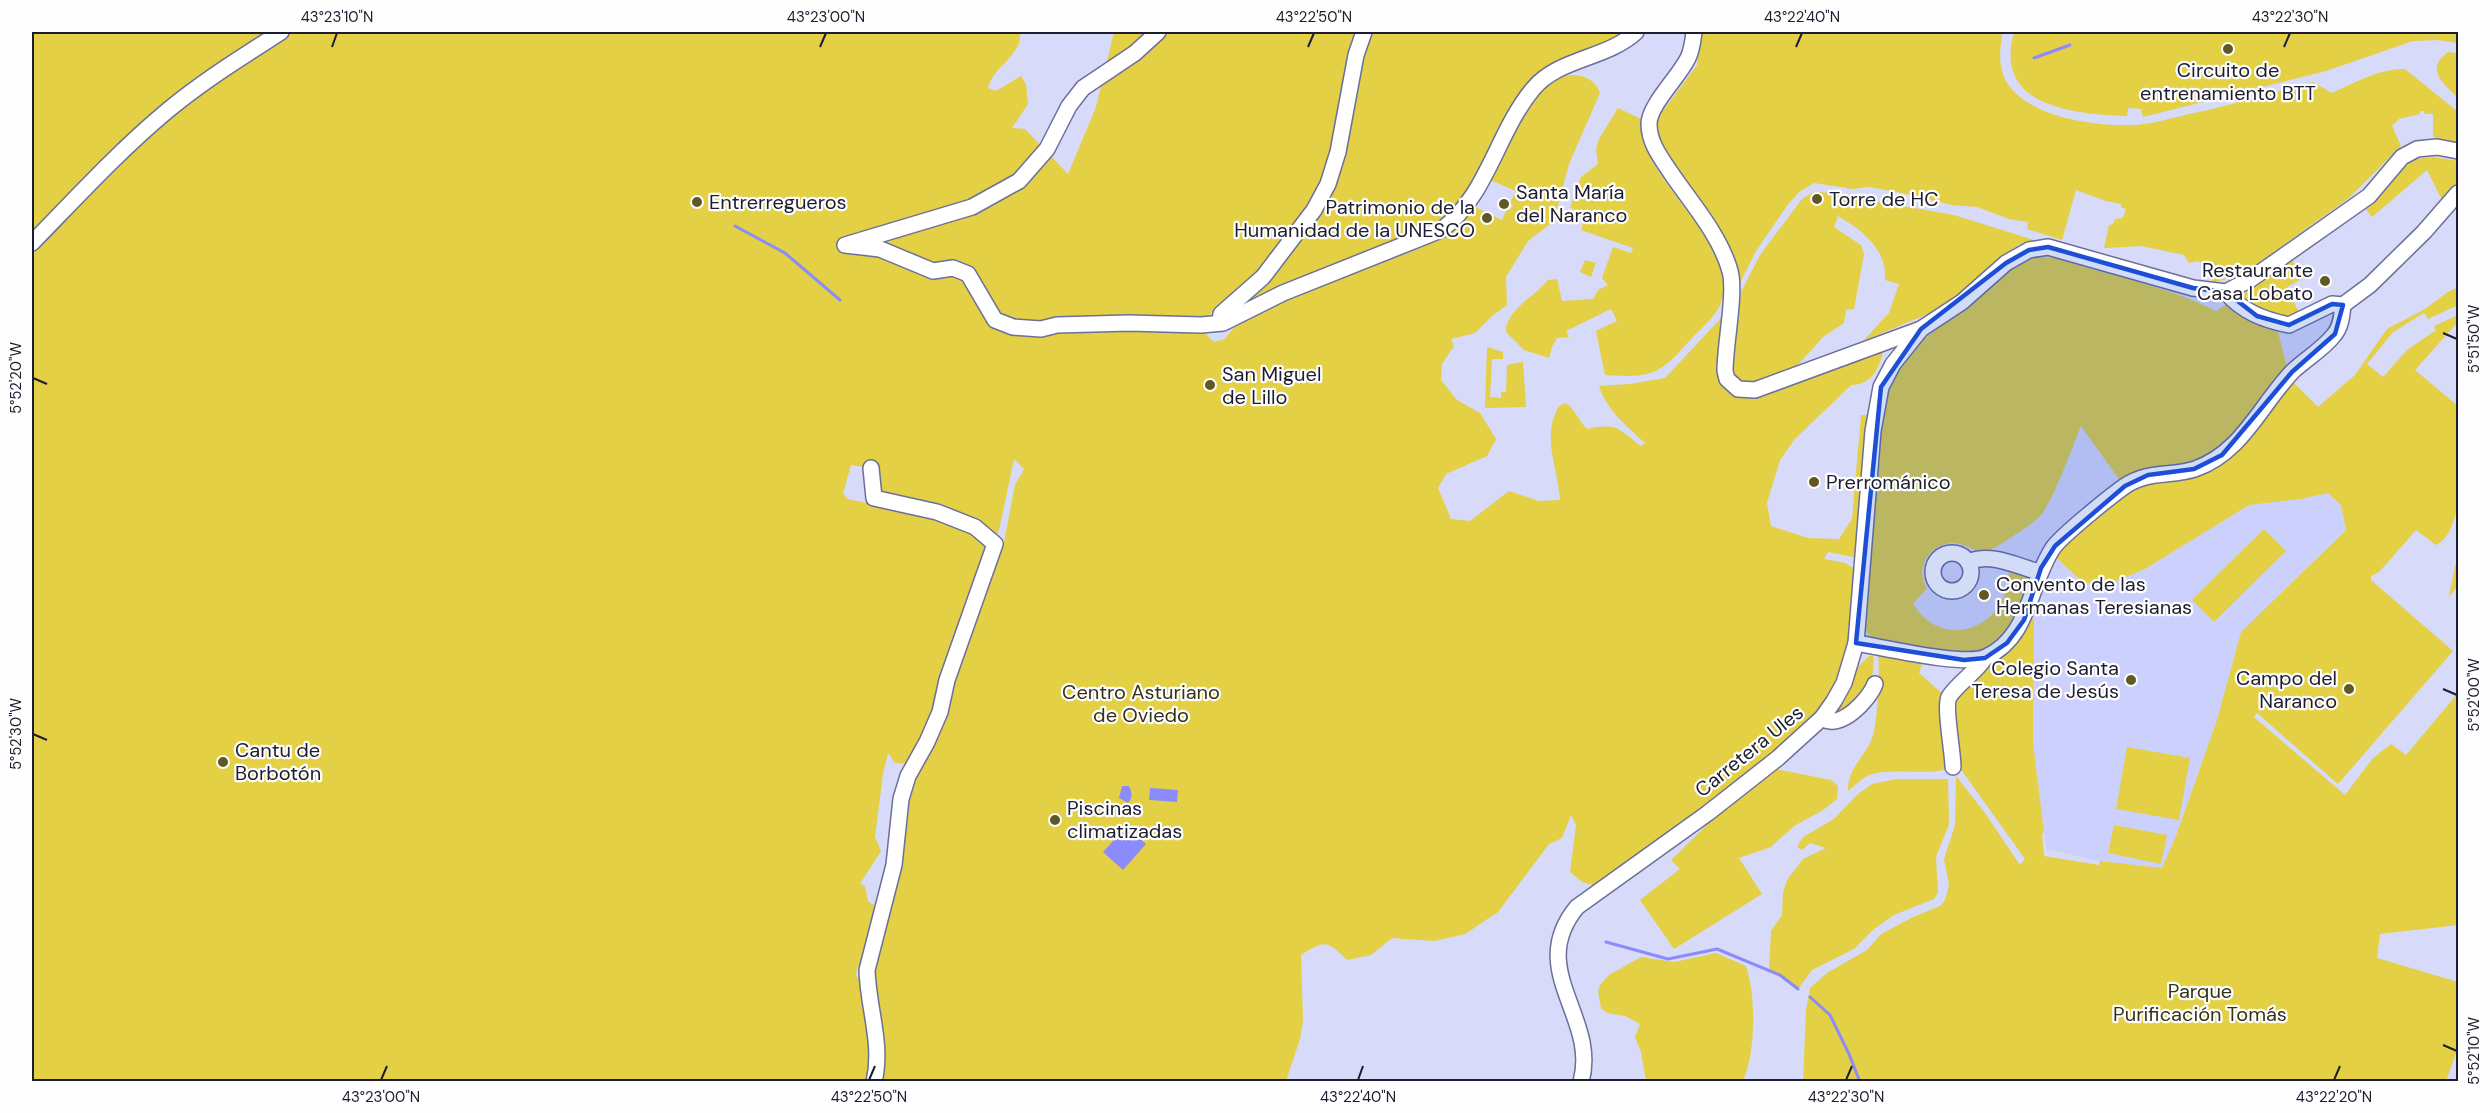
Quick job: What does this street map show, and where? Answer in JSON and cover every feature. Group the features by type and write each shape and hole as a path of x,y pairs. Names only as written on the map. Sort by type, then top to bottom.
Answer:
{"street":[{"path":"32,243 94,179 167,111 233,62 280,32"},
{"path":"1158,32 1135,54 1083,88 1069,106 1047,149 1019,182 972,207 845,245 880,249 933,271 953,268 968,274 995,320 1013,327 1041,329 1057,325 1129,322 1201,325 1226,322 1283,293 1441,230 1467,205 1503,136 1533,89 1548,75 1620,44 1636,32"},
{"path":"1220,322 1221,314 1263,277 1314,210 1328,184 1338,152 1356,55 1364,32"},
{"path":"1694,32 1690,55 1654,108 1649,121 1650,131 1657,152 1716,240 1731,274 1725,362 1727,379 1738,389 1755,390 1921,329 1962,302 2006,263 2029,250 2048,247 2193,288 2226,292 2251,279 2369,196 2402,157 2417,149 2437,147 2458,151"},
{"path":"2226,292 2233,301 2257,316 2289,326 2332,304 2343,305 2370,285 2424,232 2458,193"},
{"path":"1953,767 1947,702 1953,692 1985,658 2007,643 2024,620 2039,572 2055,546 2126,486 2148,475 2194,469 2222,455 2245,433 2292,372 2335,334 2342,318 2343,305"},
{"name":"Carretera Ules","path":"1581,1082 1585,1067 1583,1043 1560,976 1557,950 1563,927 1577,907 1708,813 1778,759 1822,718 1844,683 1856,643 1873,431 1881,387 1893,364 1921,329"},
{"path":"871,468 874,498 937,512 975,527 995,544 947,680 940,712 908,776 901,799 894,866 867,970 867,987 877,1046 877,1069 874,1082"},
{"path":"1968,562 1992,558 2039,572"},
{"path":"1856,643 1964,660 1985,658"},
{"path":"1822,718 1826,721 1833,721 1847,716 1871,694 1875,684"}],"highlighted area":[{"path":"2048,247 2193,288 2226,292 2257,316 2289,325 2332,304 2343,305 2335,334 2292,372 2222,455 2194,469 2148,475 2125,486 2055,546 2041,568 2024,620 2007,643 1985,658 1964,660 1856,643 1881,387 1921,329 2006,263 2029,250"}],"shaded area":[{"name":"Colegio Santa Teresa de Jesús","path":"2328,493 2341,505 2346,529 2241,632 2217,720 2162,869 2114,864 2046,849 2033,743 2034,614 2041,583 2056,557 2081,581 2145,569 2249,505 2301,499"},
{"path":"1122,786 1130,788 1131,797 1128,803 1119,798"},
{"path":"1150,788 1178,790 1177,802 1149,800"},
{"path":"1127,826 1146,844 1123,870 1103,852"}],"green space":[{"path":"32,32 268,32 187,84 128,139 32,236"},
{"name":"Centro Asturiano de Oviedo","path":"281,32 1020,32 1020,40 1013,54 996,73 988,88 996,91 1021,76 1026,84 1028,104 1012,128 1025,129 1068,174 1096,107 1114,32 1627,32 1563,63 1487,154 1460,203 1448,217 1244,305 1233,296 1210,314 1203,331 1214,342 1225,339 1240,323 1263,309 1427,245 1450,233 1475,207 1502,220 1507,209 1510,210 1513,205 1510,203 1516,191 1490,180 1514,131 1537,96 1551,83 1565,76 1587,78 1595,84 1600,93 1569,164 1554,221 1528,241 1506,277 1507,305 1475,333 1451,339 1454,346 1442,364 1441,380 1457,400 1480,413 1496,439 1487,456 1446,474 1438,488 1451,519 1470,521 1509,491 1539,501 1560,500 1552,452 1551,429 1559,406 1566,403 1587,429 1617,428 1641,446 1645,443 1612,411 1599,386 1665,378 1723,316 1718,371 1732,390 1746,397 1753,397 1884,348 1874,374 1864,382 1851,385 1794,440 1780,460 1767,503 1771,526 1808,538 1839,539 1852,519 1861,415 1867,415 1858,558 1828,552 1824,559 1845,563 1855,569 1851,626 1842,668 1819,711 1795,736 1596,886 1582,882 1570,872 1576,825 1571,815 1562,838 1549,844 1498,912 1465,934 1434,941 1392,938 1371,955 1347,960 1326,944 1301,955 1303,1021 1300,1039 1286,1081 879,1081 872,979 897,885 911,789 1004,542 1015,485 1024,469 1014,459 1000,526 939,702 912,764 895,763 888,753 883,774 875,837 881,851 860,884 865,886 868,901 875,906 863,960 857,968 856,976 861,981 873,1040 870,1081 32,1081 32,252 167,111","holes":["851,465 865,467 876,505 848,499 843,494"]},
{"path":"1701,32 2003,32 2000,48 2001,66 2004,77 2014,91 2028,103 2046,112 2066,118 2109,125 2155,122 2313,82 2332,93 2386,71 2405,69 2458,112 2458,144 2438,140 2433,136 2433,114 2424,114 2424,111 2420,111 2420,114 2399,119 2392,126 2401,146 2349,198 2243,274 2213,283 2208,267 2198,261 2189,263 2184,255 2141,246 2104,248 2109,225 2113,224 2115,219 2123,218 2126,209 2121,207 2121,204 2076,190 2062,240 2027,229 2028,222 2009,219 1977,207 1952,205 1869,187 1853,189 1814,183 1799,192 1789,203 1756,251 1736,291 1658,139 1657,125 1660,115 1697,65"},
{"path":"2014,32 2458,32 2458,43 2437,40 2413,41 2326,71 2143,117 2141,109 2128,108 2127,116 2084,113 2042,101 2026,91 2015,76 2011,57"},
{"path":"2448,52 2458,53 2458,98 2442,82 2437,70 2437,64"},
{"path":"1618,108 1641,119 1643,140 1653,163 1703,233 1716,256 1724,278 1720,306 1709,321 1662,367 1654,372 1634,376 1605,375 1596,331 1617,321 1611,309 1566,331 1569,337 1557,338 1549,358 1524,350 1506,332 1510,317 1548,280 1557,279 1562,301 1593,299 1598,290 1608,285 1602,278 1613,247 1631,253 1633,248 1581,230 1586,213 1570,208 1581,177 1598,164 1596,149 1599,139"},
{"path":"2434,157 2458,161 2458,187 2442,200 2427,170 2372,217 2366,209 2409,163 2415,159"},
{"path":"1822,192 1954,215 2034,240 2018,245 1969,287 1935,311 1863,341 1889,313 1899,284 1885,280 1885,269 1878,250 1864,234 1838,216 1834,227 1861,245 1864,254 1854,309 1846,310 1844,323 1823,337 1798,365 1757,381 1745,383 1736,376 1733,370 1741,292 1760,255 1802,199 1812,193"},
{"path":"2038,257 2055,258 2137,282 2198,302 2216,311 2227,304 2277,328 2287,367 2250,418 2224,446 2214,453 2189,465 2121,482 2081,426 2050,501 2038,518 1988,551 1979,551 1953,543 1937,547 1931,552 1923,565 1922,573 1927,588 1913,604 1926,619 1942,628 1958,630 1973,627 1988,619 1999,606 2006,589 2009,569 2031,576 2020,614 2002,637 1987,650 1966,654 1877,641 1868,634 1865,625 1876,466 1880,463 1881,422 1888,388 1895,374 1923,340 2021,261"},
{"path":"1585,260 1596,263 1591,277 1580,272"},
{"path":"2293,261 2300,271 2312,268 2314,272 2287,287 2300,315 2289,320 2244,304 2244,294"},
{"name":"Parque Purificación Tomás","path":"2458,287 2458,305 2428,319 2424,313 2393,332 2367,364 2383,377 2407,350 2436,330 2434,326 2458,315 2458,322 2415,370 2458,406 2460,460 2457,503 2453,521 2446,536 2436,545 2416,530 2379,572 2371,576 2371,580 2453,651 2338,784 2257,713 2254,717 2345,795 2373,758 2391,744 2406,755 2458,693 2458,925 2380,934 2377,958 2458,982 2458,1048 2446,1081 1803,1082 1806,1010 1810,988 1827,973 1867,950 1881,934 1940,906 1945,900 1949,885 1944,859 1955,825 1956,776 1985,813 2020,865 2025,859 1957,764 1951,707 1964,688 1999,656 2029,619 2034,619 2033,743 2044,832 2042,834 2044,856 2099,865 2100,861 2162,868 2176,836 2217,720 2241,632 2346,530 2341,505 2328,493 2301,499 2249,505 2145,569 2109,584 2094,585 2081,581 2056,557 2063,547 2130,490 2146,482 2198,472 2291,380 2318,407 2355,375 2387,329 2425,309"},
{"path":"1487,347 1503,352 1503,359 1492,359 1490,397 1501,398 1501,392 1506,392 1507,365 1523,362 1526,407 1485,408"},
{"path":"2264,529 2286,551 2214,622 2192,600"},
{"path":"2455,565 2458,566 2458,586 2449,597"},
{"path":"1878,653 1922,664 1919,673 1945,696 1947,768 1932,772 1876,773 1867,776 1848,791 1850,777 1873,734 1878,698"},
{"path":"1869,656 1873,656 1873,670 1864,695 1853,708 1832,716 1859,666"},
{"path":"2127,747 2190,758 2179,820 2116,809"},
{"path":"1775,769 1831,780 1838,786 1837,799 1823,810 1794,826 1771,847 1739,858 1762,894 1674,949 1640,900 1680,869 1671,860 1714,818"},
{"path":"1897,779 1948,779 1949,824 1936,857 1938,892 1934,899 1894,915 1874,929 1854,949 1812,970 1798,989 1780,975 1769,971 1771,931 1782,915 1783,892 1787,880 1803,859 1826,848 1810,843 1802,850 1797,847 1803,837 1834,819 1858,794 1872,784"},
{"path":"2114,825 2167,835 2161,864 2108,853"},
{"path":"1716,953 1746,966 1752,992 1752,1039 1743,1081 1646,1081 1641,1052 1635,1037 1640,1024 1625,1016 1607,1013 1601,1008 1598,992 1600,985 1609,975 1641,957 1674,962"}],"waterway":[{"path":"2034,58 2070,45"},
{"path":"735,226 785,253 840,300"},
{"path":"1606,942 1668,959 1717,949 1780,975 1798,989"},
{"path":"1810,997 1830,1015 1860,1082"}],"place":[{"name":"Circuito de entrenamiento BTT","path":"2228,49"},
{"name":"Torre de HC","path":"1817,199"},
{"name":"Entrerregueros","path":"697,202"},
{"name":"Santa María del Naranco","path":"1504,204"},
{"name":"Patrimonio de la Humanidad de la UNESCO","path":"1487,218"},
{"name":"Restaurante Casa Lobato","path":"2325,281"},
{"name":"San Miguel de Lillo","path":"1210,385"},
{"name":"Prerrománico","path":"1814,482"},
{"name":"Convento de las Hermanas Teresianas","path":"1984,595"},
{"name":"Colegio Santa Teresa de Jesús","path":"2131,680"},
{"name":"Campo del Naranco","path":"2349,689"},
{"name":"Cantu de Borbotón","path":"223,762"},
{"name":"Piscinas climatizadas","path":"1055,820"}]}
